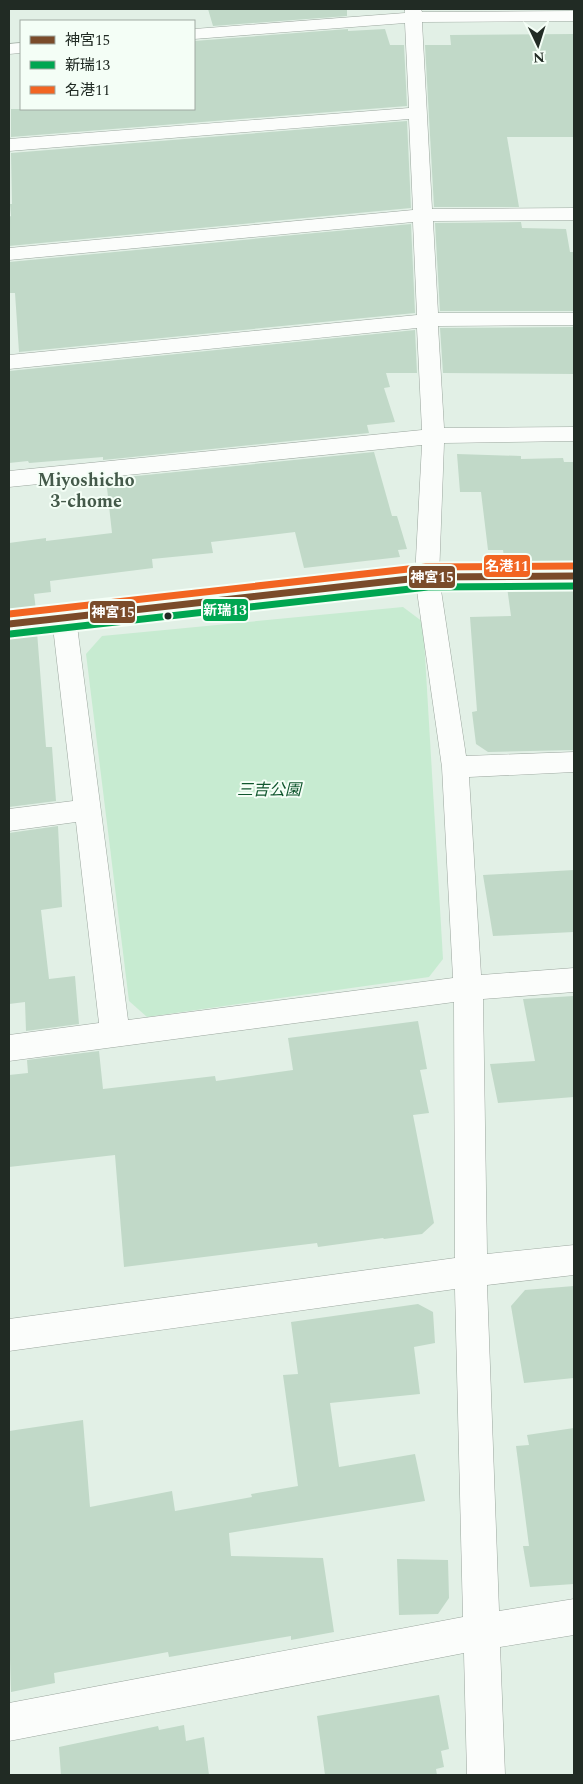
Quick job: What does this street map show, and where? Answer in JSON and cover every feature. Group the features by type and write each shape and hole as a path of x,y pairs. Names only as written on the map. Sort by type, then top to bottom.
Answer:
{"street":[{"path":"195,34 414,13 574,16"},
{"path":"414,13 433,436 427,576 455,767 468,988 471,1271 486,1775"},
{"path":"9,145 419,113"},
{"path":"9,254 423,215 574,214"},
{"path":"9,362 428,320 574,319"},
{"path":"9,479 433,436 574,434"},
{"path":"9,624 427,576 574,576"},
{"path":"64,618 115,1034"},
{"path":"455,767 574,762"},
{"path":"9,820 88,810"},
{"path":"9,1048 468,988 574,980"},
{"path":"9,1335 471,1271 574,1260"},
{"path":"9,1722 481,1632 574,1617"}],"green space":[{"name":"三吉公園","path":"403,607 423,622 443,959 429,977 147,1017 129,1001 86,654 102,636"}],"building":[{"path":"208,9 347,9 347,16 213,26"},
{"path":"348,29 348,31 385,29 390,45 404,45 407,106 11,137 11,109 195,110 195,41"},
{"path":"574,34 574,137 507,137 519,207 434,207 425,45 451,45 450,35"},
{"path":"407,121 411,208 9,246 9,217 11,216 10,204 12,204 11,153"},
{"path":"521,222 522,228 566,229 570,252 574,252 574,311 440,311 435,223"},
{"path":"411,224 415,313 19,352 15,293 9,293 9,262"},
{"path":"574,327 574,374 443,373 440,328"},
{"path":"415,330 417,373 386,373 390,387 384,388 395,422 367,425 369,433 103,460 103,457 9,463 9,371"},
{"path":"374,452 392,516 397,516 407,549 398,550 400,557 304,568 295,532 211,542 213,553 152,559 153,568 50,581 51,592 34,594 36,610 9,613 9,543 46,538 46,541 112,533 106,479"},
{"path":"457,454 521,456 521,459 563,458 564,462 574,462 574,565 505,566 503,550 488,550 481,492 460,492"},
{"path":"574,586 574,750 488,752 476,744 472,712 477,711 470,617 511,616 507,587"},
{"path":"37,632 46,747 52,747 56,801 9,807 9,635"},
{"path":"58,826 62,907 41,910 49,979 75,976 79,1024 26,1031 25,1002 9,1004 9,833"},
{"path":"574,870 574,932 493,936 483,875"},
{"path":"574,996 574,1097 498,1103 490,1064 535,1061 523,999"},
{"path":"418,1021 427,1069 420,1070 429,1113 413,1115 434,1223 422,1234 318,1247 317,1243 124,1267 115,1155 9,1167 9,1075 28,1073 27,1060 99,1051 103,1089 215,1076 216,1081 293,1070 288,1038"},
{"path":"574,1286 574,1378 524,1383 511,1306 525,1290"},
{"path":"418,1304 433,1312 435,1343 414,1347 420,1394 330,1403 339,1467 415,1454 425,1501 229,1533 231,1556 323,1558 334,1632 291,1640 291,1636 169,1657 168,1652 54,1673 55,1683 11,1692 9,1627 9,1431 83,1420 90,1507 172,1491 175,1511 252,1497 251,1494 298,1486 283,1375 298,1374 291,1322"},
{"path":"574,1428 574,1584 530,1587 523,1546 529,1546 516,1446 529,1445 527,1435"},
{"path":"397,1559 448,1560 449,1598 438,1614 399,1615"},
{"path":"439,1695 449,1749 441,1751 444,1767 436,1769 437,1775 325,1775 317,1716"},
{"path":"184,1725 186,1741 204,1737 209,1775 61,1775 59,1747 158,1726 159,1730"}],"transit line":[{"name":"名港11","path":"9,614 426,567 574,566"},
{"name":"神宮15","path":"9,624 427,577 574,576"},
{"name":"新瑞13","path":"10,634 428,587 574,586"}],"district":[{"name":"Miyoshicho 3-chome","path":"86,490"}]}
